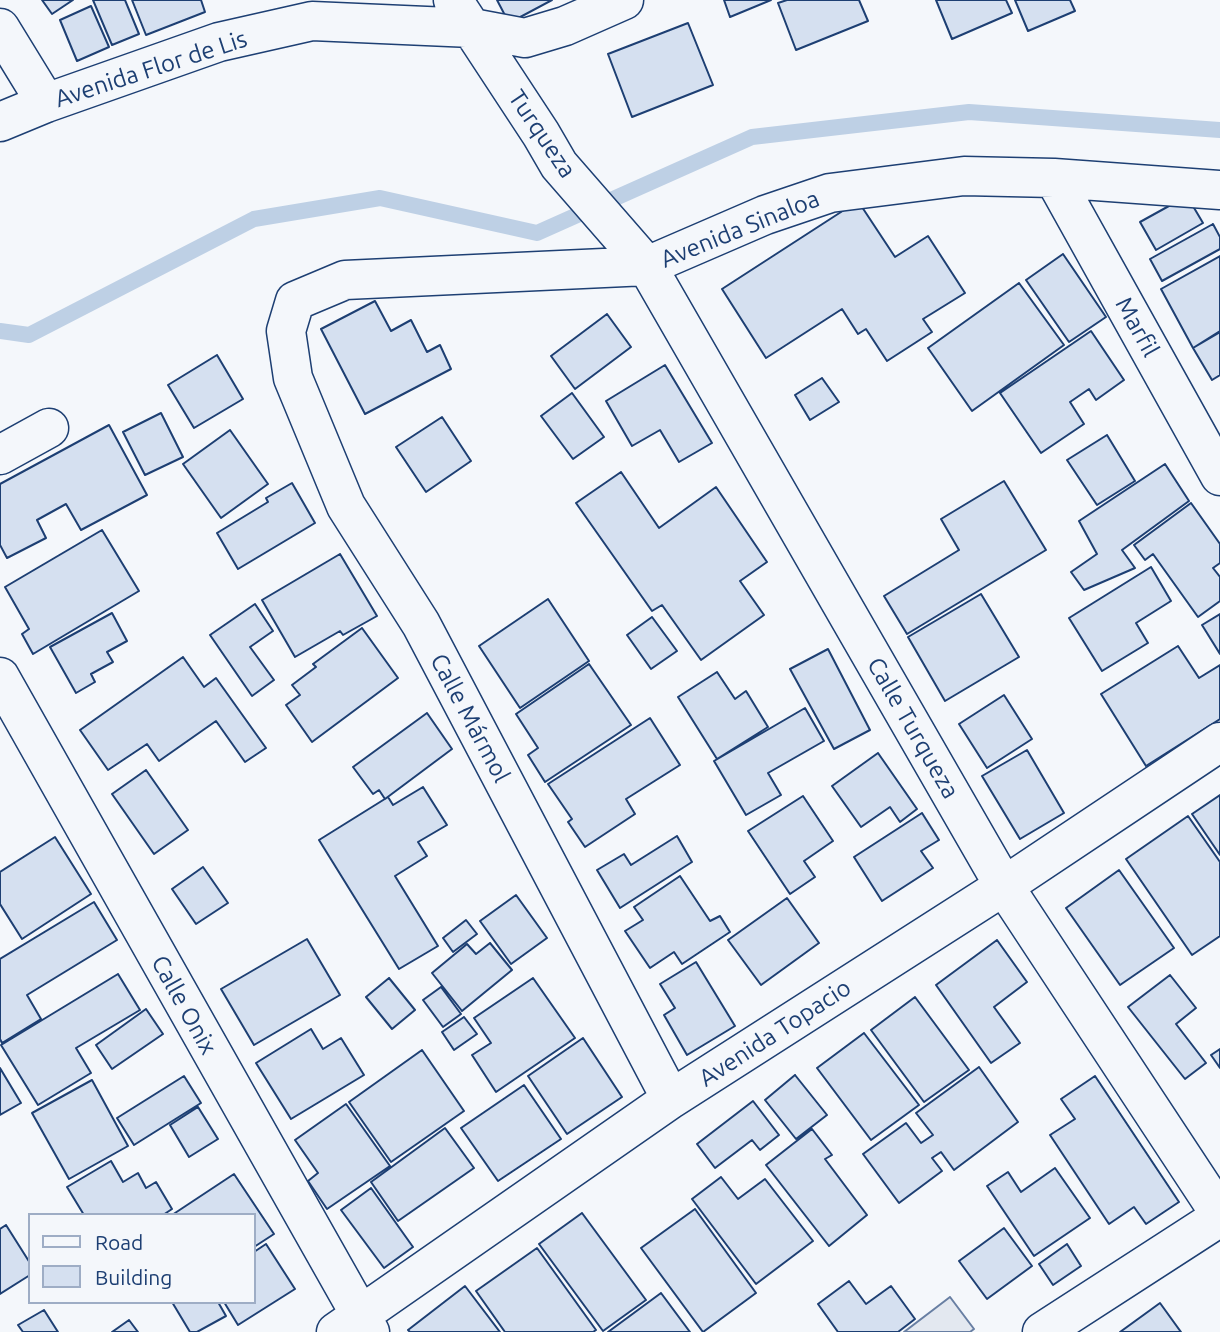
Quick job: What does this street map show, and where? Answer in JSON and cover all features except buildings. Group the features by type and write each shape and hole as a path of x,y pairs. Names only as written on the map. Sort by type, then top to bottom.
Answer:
{"street":[{"path":"463,14 526,38 565,26 624,0"},
{"name":"Avenida Flor de Lis","path":"0,122 219,42 312,22 463,14"},
{"name":"Turqueza","path":"463,14 559,165 620,234"},
{"path":"0,28 46,103"},
{"name":"Avenida Sinaloa","path":"286,331 295,301 345,280 647,266 765,215 830,193 964,176 1054,178 1220,190"},
{"name":"Marfil","path":"1054,178 1220,476"},
{"name":"Calle Turqueza","path":"620,234 647,266 1004,886 1220,1215"},
{"name":"Calle Mármol","path":"286,331 293,378 346,506 421,624 671,1099"},
{"path":"0,455 49,428"},
{"name":"Calle Onix","path":"0,677 355,1327"},
{"name":"Avenida Topacio","path":"355,1327 671,1099 1004,886 1220,742"},
{"path":"1042,1332 1220,1215"}],"shaded area":[{"path":"950,1297 974,1329 970,1332 904,1332"}],"waterway":[{"path":"0,331 29,335 254,219 380,198 537,233 752,137 969,112 1220,130"}]}
